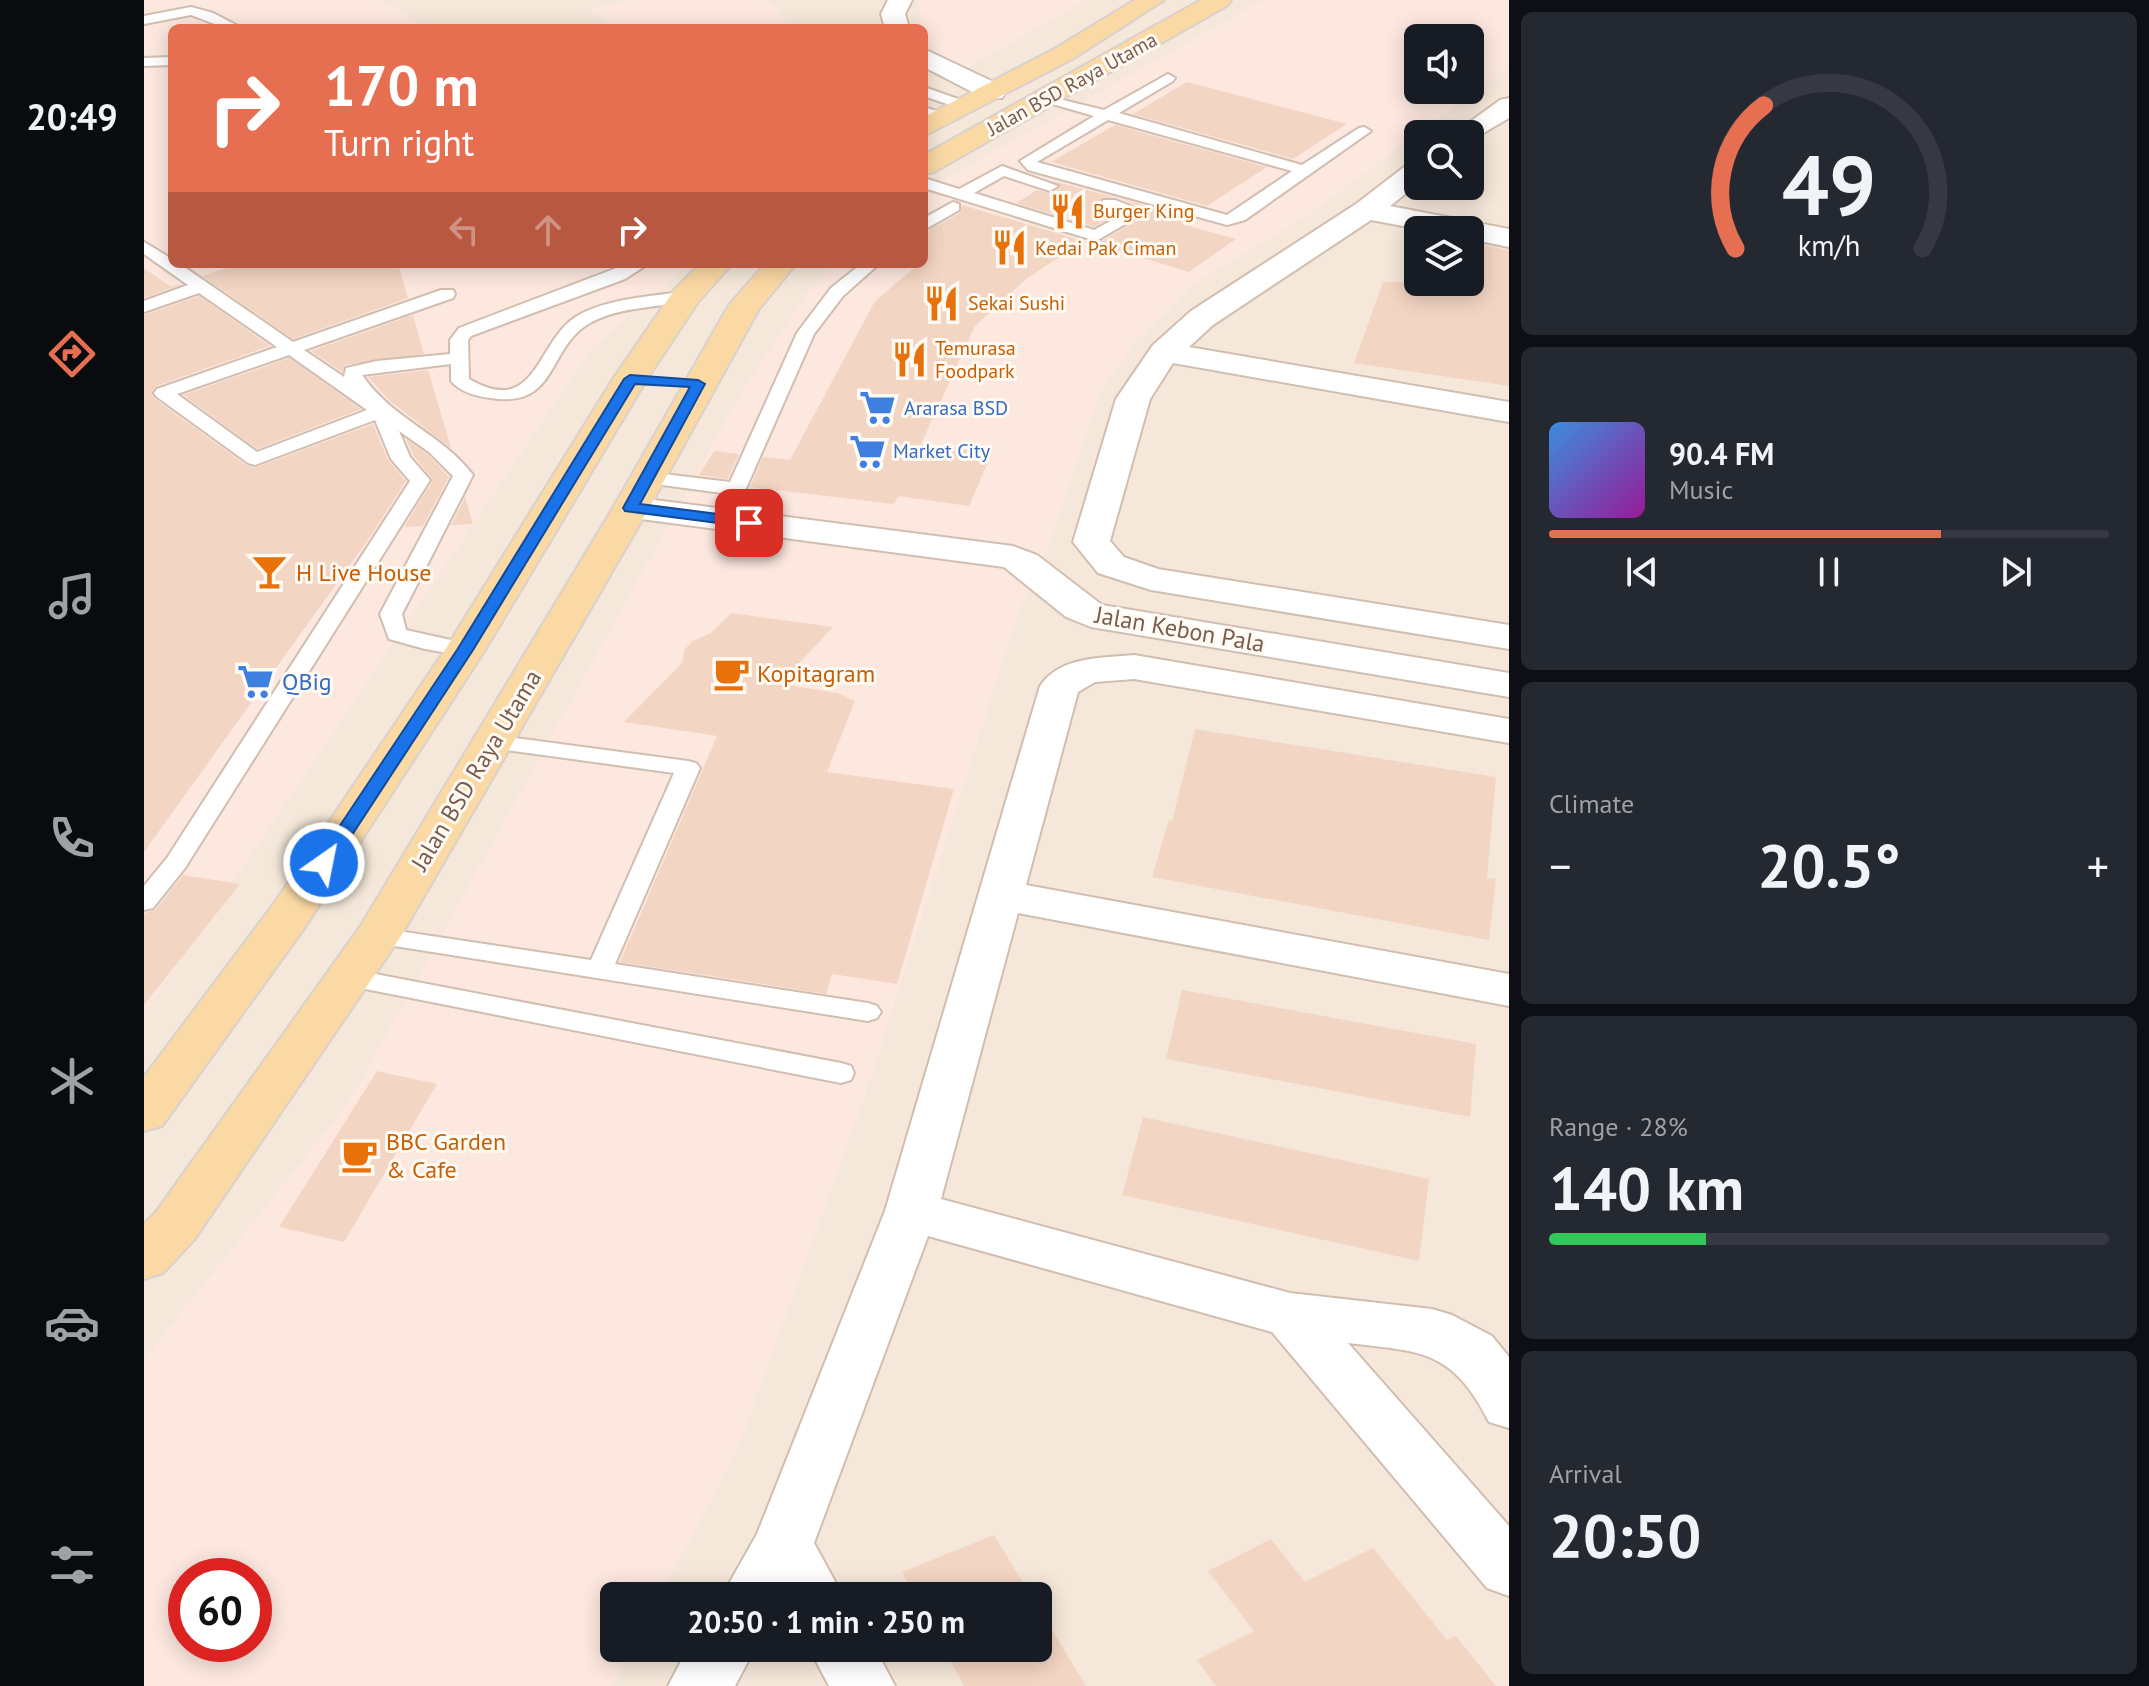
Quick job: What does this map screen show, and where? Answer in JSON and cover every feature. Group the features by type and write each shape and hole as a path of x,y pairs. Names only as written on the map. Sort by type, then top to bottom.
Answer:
{"main road":[{"name":"Jalan BSD Raya Utama","path":"940,116 993,92 1152,0"},
{"name":"Jalan BSD Raya Utama","path":"928,164 1219,0"},
{"path":"144,1113 289,916 465,650 630,379 686,296 713,268"},
{"name":"Jalan BSD Raya Utama","path":"144,1258 175,1226 378,936 639,493 745,305 777,268"},
{"path":"630,379 698,384"}],"street":[{"path":"896,24 893,14 900,0"},
{"path":"928,59 993,92"},
{"path":"1484,123 1509,106"},
{"path":"1404,181 1366,210 1202,318 1164,352 1133,399 1091,542 1111,565 1151,579 1509,637"},
{"path":"1366,210 1404,217"},
{"path":"1484,233 1509,238"},
{"path":"1164,352 1509,412"},
{"name":"Jalan Kebon Pala","path":"639,493 1013,557 1028,564 1067,602 1091,615 1509,685"},
{"path":"761,1582 783,1545 911,1211 1060,686 1086,671 1134,667 1509,731"},
{"path":"1000,895 1509,990"},
{"path":"911,1211 1290,1315 1432,1331 1472,1352 1507,1395 1509,1405"},
{"path":"1290,1315 1509,1569"},
{"path":"783,1545 804,1582"},
{"path":"700,1686 715,1662"},
{"path":"849,1662 863,1686"}],"lane":[{"path":"144,20 191,9 227,24"},
{"path":"144,62 168,61"},
{"path":"1168,78 1028,161 1033,167 1227,220 1239,217 1364,131"},
{"path":"928,97 940,116"},
{"path":"1047,98 1304,170"},
{"path":"928,198 957,201 1096,236 1138,212 1002,171 957,201 928,222"},
{"path":"928,185 957,201"},
{"path":"144,247 168,263"},
{"path":"175,268 436,448 463,475 391,614 397,634 465,650"},
{"path":"632,268 465,332 459,340 460,381 470,389 505,395 535,387 578,322 596,315 686,296"},
{"path":"497,326 635,277 647,268"},
{"path":"639,493 737,489 806,333 837,292 866,268"},
{"path":"144,307 202,286"},
{"path":"381,411 255,459 163,393 447,294"},
{"path":"144,902 176,863 420,480 401,459 381,411 352,372 377,366 459,358"},
{"path":"493,742 688,768 600,970"},
{"path":"378,936 868,1012"},
{"path":"349,978 841,1073"}],"shaded area":[{"path":"144,0 1509,0 1509,1686 144,1686"},
{"name":"QBig","path":"144,0 381,0 421,24 168,24 168,268 684,268 591,349 144,1013"},
{"path":"635,0 766,0 788,24 610,24 589,9"},
{"path":"918,0 1086,0 965,69 941,59 928,44 928,24 922,24"},
{"path":"1263,0 1509,0 1509,66 1484,84 1484,24 1404,24 1404,104 1458,104 1436,120 1404,120 1404,144 1306,216 1194,284 1136,341 1100,392 1048,547 1017,616 865,1095 736,1453 667,1582 600,1582 600,1662 625,1662 612,1686 144,1686 144,1360 350,1101 741,394 810,290 831,268 928,268 928,189"}],"building":[{"path":"1187,82 1347,124 1293,159 1133,114"},
{"path":"1115,125 1267,167 1207,206 1051,162"},
{"path":"1053,181 1114,197 1101,198 1100,206 1117,214 1094,227 1016,203 1037,190 1052,194 1061,187"},
{"path":"1118,198 1190,218 1181,224 1236,239 1189,272 1097,244 1149,213 1147,209"},
{"name":"Ararasa BSD","path":"962,205 1084,241 1026,279 975,326 921,444 992,453 969,506 898,496 894,504 750,487 763,457 790,460 875,301 914,268 928,268 928,231 960,213"},
{"path":"1484,245 1509,250 1509,386 1354,363 1383,282 1404,282 1404,296 1484,296"},
{"path":"144,268 170,286 182,284 144,298"},
{"path":"226,268 399,268 408,298 293,339 202,276"},
{"path":"199,296 270,346 156,386 151,393 155,399 254,468 373,424 388,460 406,481 370,537 144,852 144,315"},
{"path":"413,315 424,354 345,365 342,372 311,351"},
{"path":"289,358 361,409 257,449 183,395"},
{"path":"428,370 451,448 390,401 368,377"},
{"path":"406,439 427,454 449,477 423,526 404,527 433,480 413,455"},
{"path":"714,451 739,454 728,479 699,475"},
{"path":"465,497 473,524 451,525"},
{"path":"731,613 833,627 780,684 838,693 855,701 827,772 954,789 897,984 832,974 826,994 620,962 717,736 624,722 683,662 684,650 693,641 711,633"},
{"path":"1195,729 1496,777 1487,878 1496,879 1489,940 1152,877 1169,820 1172,821"},
{"path":"183,875 240,884 144,1005 144,913 155,910"},
{"path":"1182,990 1476,1044 1470,1117 1166,1059"},
{"name":"BBC Garden & Cafe","path":"377,1071 437,1084 344,1242 279,1227"},
{"path":"1143,1117 1429,1179 1419,1261 1122,1195"},
{"path":"994,1535 1023,1582 907,1582 902,1572"},
{"path":"1271,1539 1305,1582 1373,1548 1447,1640 1456,1636 1496,1686 1216,1686 1197,1660 1254,1631 1208,1571"},
{"path":"1052,1630 1086,1686 964,1686 951,1662 1052,1662"}],"place":[{"name":"Burger King","path":"1067,211"},
{"name":"Kedai Pak Ciman","path":"1009,248"},
{"name":"Sekai Sushi","path":"942,303"},
{"name":"Temurasa Foodpark","path":"909,359"},
{"name":"Ararasa BSD","path":"878,408"},
{"name":"Market City","path":"867,451"},
{"name":"H Live House","path":"270,572"},
{"name":"Kopitagram","path":"731,673"},
{"name":"QBig","path":"256,681"},
{"name":"BBC Garden & Cafe","path":"360,1155"}],"route":[{"path":"324,863 465,650 630,379 698,384 631,508 749,523"}]}
